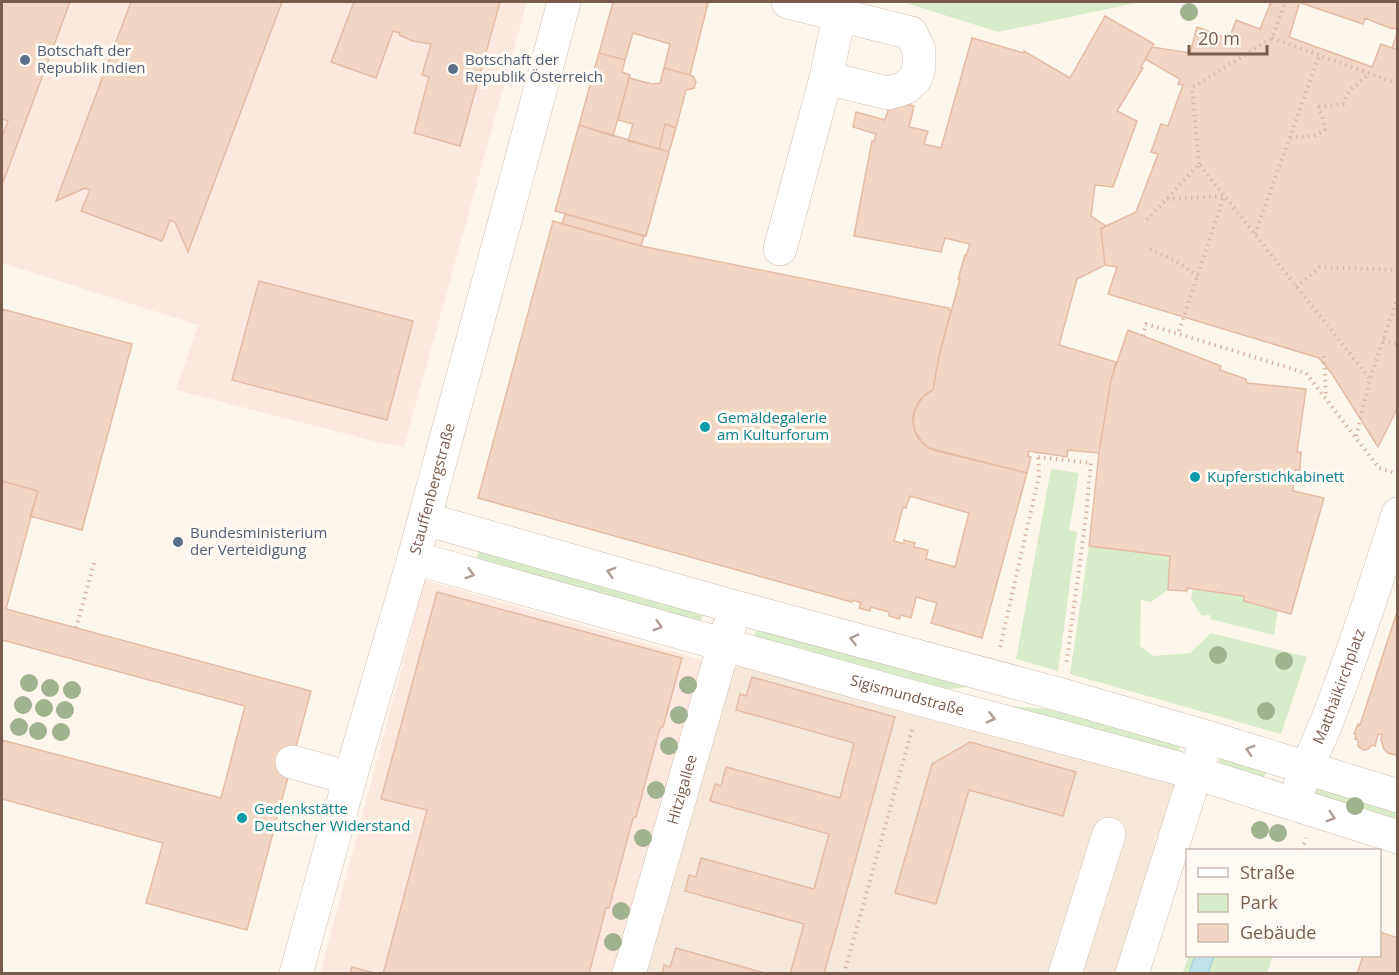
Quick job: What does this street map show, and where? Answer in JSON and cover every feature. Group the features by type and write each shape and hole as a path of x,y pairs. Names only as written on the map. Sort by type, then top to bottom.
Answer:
{"street":[{"name":"Stauffenbergstraße","path":"296,974 425,519 564,2"},
{"path":"788,2 911,33 919,50 916,78 905,88 888,93 826,78"},
{"path":"780,249 826,78 839,15"},
{"name":"Matthäikirchplatz","path":"1293,805 1306,768 1389,569 1398,514"},
{"path":"425,519 735,607 1207,736 1398,796"},
{"name":"Sigismundstraße","path":"414,558 1196,773 1398,837"},
{"name":"Hitzigallee","path":"629,974 735,607"},
{"path":"1132,974 1207,736"},
{"path":"292,762 350,778"},
{"path":"1065,974 1109,834"}],"path":[{"path":"1285,2 1272,38 1192,88 1199,164 1370,379"},
{"path":"1272,38 1398,84"},
{"path":"1255,234 1319,56"},
{"path":"1290,138 1315,135 1325,130 1319,107 1343,104 1349,91 1368,74"},
{"path":"1147,220 1199,164"},
{"path":"1166,200 1224,196"},
{"path":"1179,334 1224,196"},
{"path":"1150,249 1176,261 1198,276"},
{"path":"1296,287 1320,267 1398,270"},
{"path":"1356,437 1370,379 1398,296"},
{"path":"1143,336 1146,324 1306,373 1379,468 1398,474"},
{"path":"1383,340 1398,344"},
{"path":"1324,356 1326,397"},
{"path":"1002,639 1039,476 1038,455 1092,463 1065,667"},
{"path":"76,628 95,560"},
{"path":"844,974 916,716"}],"shaded area":[{"path":"2,2 527,2 404,447 176,390 198,325 2,263"},
{"path":"425,580 705,661 614,973 320,974"},
{"path":"748,662 1182,784 1122,973 646,974 729,671"}],"green space":[{"path":"903,2 1137,2 998,32"},
{"path":"1051,469 1079,473 1069,530 1077,532 1058,671 1016,659"},
{"path":"1089,546 1170,556 1168,590 1151,602 1141,600 1140,646 1153,656 1190,653 1211,633 1307,657 1281,734 1070,674"},
{"path":"479,548 704,612 699,626 476,563"},
{"path":"1193,588 1244,596 1244,601 1278,610 1274,635 1210,619 1210,615 1202,616 1191,599"},
{"path":"757,628 968,687 943,690 752,642"},
{"path":"1013,706 1047,709 1180,746 1177,759 988,707"},
{"path":"1220,757 1268,767 1263,781 1218,765"},
{"path":"1311,786 1397,808 1397,824 1313,796"},
{"path":"1189,957 1273,957 1267,973 1182,974"}],"water":[{"path":"1195,957 1214,957 1208,973 1189,973"}],"building":[{"name":"Botschaft der Republik Indien","path":"2,2 70,2 2,185 2,137 8,121 2,119"},
{"path":"131,2 282,2 188,252 175,222 170,220 162,241 81,211 90,190 85,188 56,201"},
{"name":"Botschaft der Republik Österreich","path":"354,2 500,2 460,146 414,133 429,77 422,75 431,44 413,41 393,31 376,78 331,62"},
{"path":"613,2 708,3 690,75 664,68 670,44 633,33 625,60 599,53"},
{"path":"1271,2 1300,2 1289,37 1372,67 1381,44 1398,50 1398,407 1378,447 1332,374 1319,358 1108,294 1117,267 1105,265 1101,229 1136,212 1158,154 1151,152 1161,124 1168,126 1183,85 1178,84 1180,79 1145,59 1152,47 1190,53 1197,27 1229,39 1236,20 1260,29"},
{"path":"1298,2 1398,2 1398,29 1392,29 1365,18 1363,24"},
{"path":"1105,16 1154,44 1141,67 1143,68 1117,111 1137,121 1113,187 1095,185 1091,216 1106,226 1101,229 1105,265 1077,279 1059,345 1116,362 1099,453 1068,450 1067,457 1029,451 1028,456 1031,457 1027,473 929,448 918,438 913,415 919,401 933,390 939,356 960,279 958,279 970,244 945,238 941,252 854,236 872,141 876,134 853,127 856,112 885,120 891,100 914,106 909,127 928,131 924,144 941,148 972,38 1024,53 1024,51 1070,78"},
{"path":"1398,31 1398,50 1392,48"},
{"path":"599,53 625,60 622,72 630,75 613,136 579,125"},
{"path":"664,68 693,76 696,82 694,88 686,90 676,128 665,124 659,149 628,141 633,124 618,120 629,78 652,84 660,83"},
{"path":"665,124 676,128 669,152 659,149"},
{"path":"579,125 669,152 646,236 555,211"},
{"path":"565,214 644,236 641,246 562,224"},
{"name":"Gemäldegalerie am Kulturforum","path":"553,221 641,246 949,308 951,310 933,390 923,397 915,409 913,423 915,431 923,444 937,451 1027,473 982,638 931,623 937,603 916,597 911,618 901,615 899,619 889,616 889,612 871,607 870,611 859,608 861,603 853,600 852,602 478,498","holes":["910,496 969,513 955,567 926,559 928,550 914,547 915,543 904,540 904,544 894,541 903,507 906,508"]},
{"path":"259,281 413,321 387,420 232,380"},
{"path":"2,309 132,344 82,530 30,516 38,491 2,481"},
{"name":"Kupferstichkabinett","path":"1128,330 1221,366 1220,370 1246,379 1247,383 1306,389 1297,452 1301,452 1300,470 1295,470 1293,491 1324,498 1291,614 1244,601 1244,596 1187,588 1187,591 1168,590 1170,556 1089,546 1099,453 1111,380"},
{"path":"2,481 38,491 6,609 311,691 247,930 146,903 163,843 2,799 2,740 221,798 245,706 2,640"},
{"path":"437,592 682,658 636,817 633,818 609,908 606,908 589,974 383,974 427,810 381,799"},
{"path":"1398,609 1398,755 1395,755 1384,749 1382,735 1378,734 1375,746 1372,745 1363,750 1358,746 1358,740 1355,739 1354,734 1358,724 1360,725"},
{"path":"752,677 895,717 824,974 790,974 804,924 685,891 689,875 696,877 701,858 814,889 829,834 710,801 715,784 721,786 726,767 840,798 854,743 736,710 740,694 746,696"},
{"path":"970,742 1076,772 1063,816 969,790 936,904 895,893 932,764"},
{"path":"1381,932 1398,938 1398,974 1357,974 1363,957 1381,957"},
{"path":"676,948 768,974 662,974 664,965 670,967"},
{"path":"352,967 378,974 350,974"}],"place":[{"name":"Botschaft der Republik Indien","path":"25,60"},
{"name":"Botschaft der Republik Österreich","path":"453,69"},
{"name":"Gemäldegalerie am Kulturforum","path":"705,427"},
{"name":"Kupferstichkabinett","path":"1195,477"},
{"name":"Bundesministerium der Verteidigung","path":"178,542"},
{"name":"Gedenkstätte Deutscher Widerstand","path":"242,818"}]}
